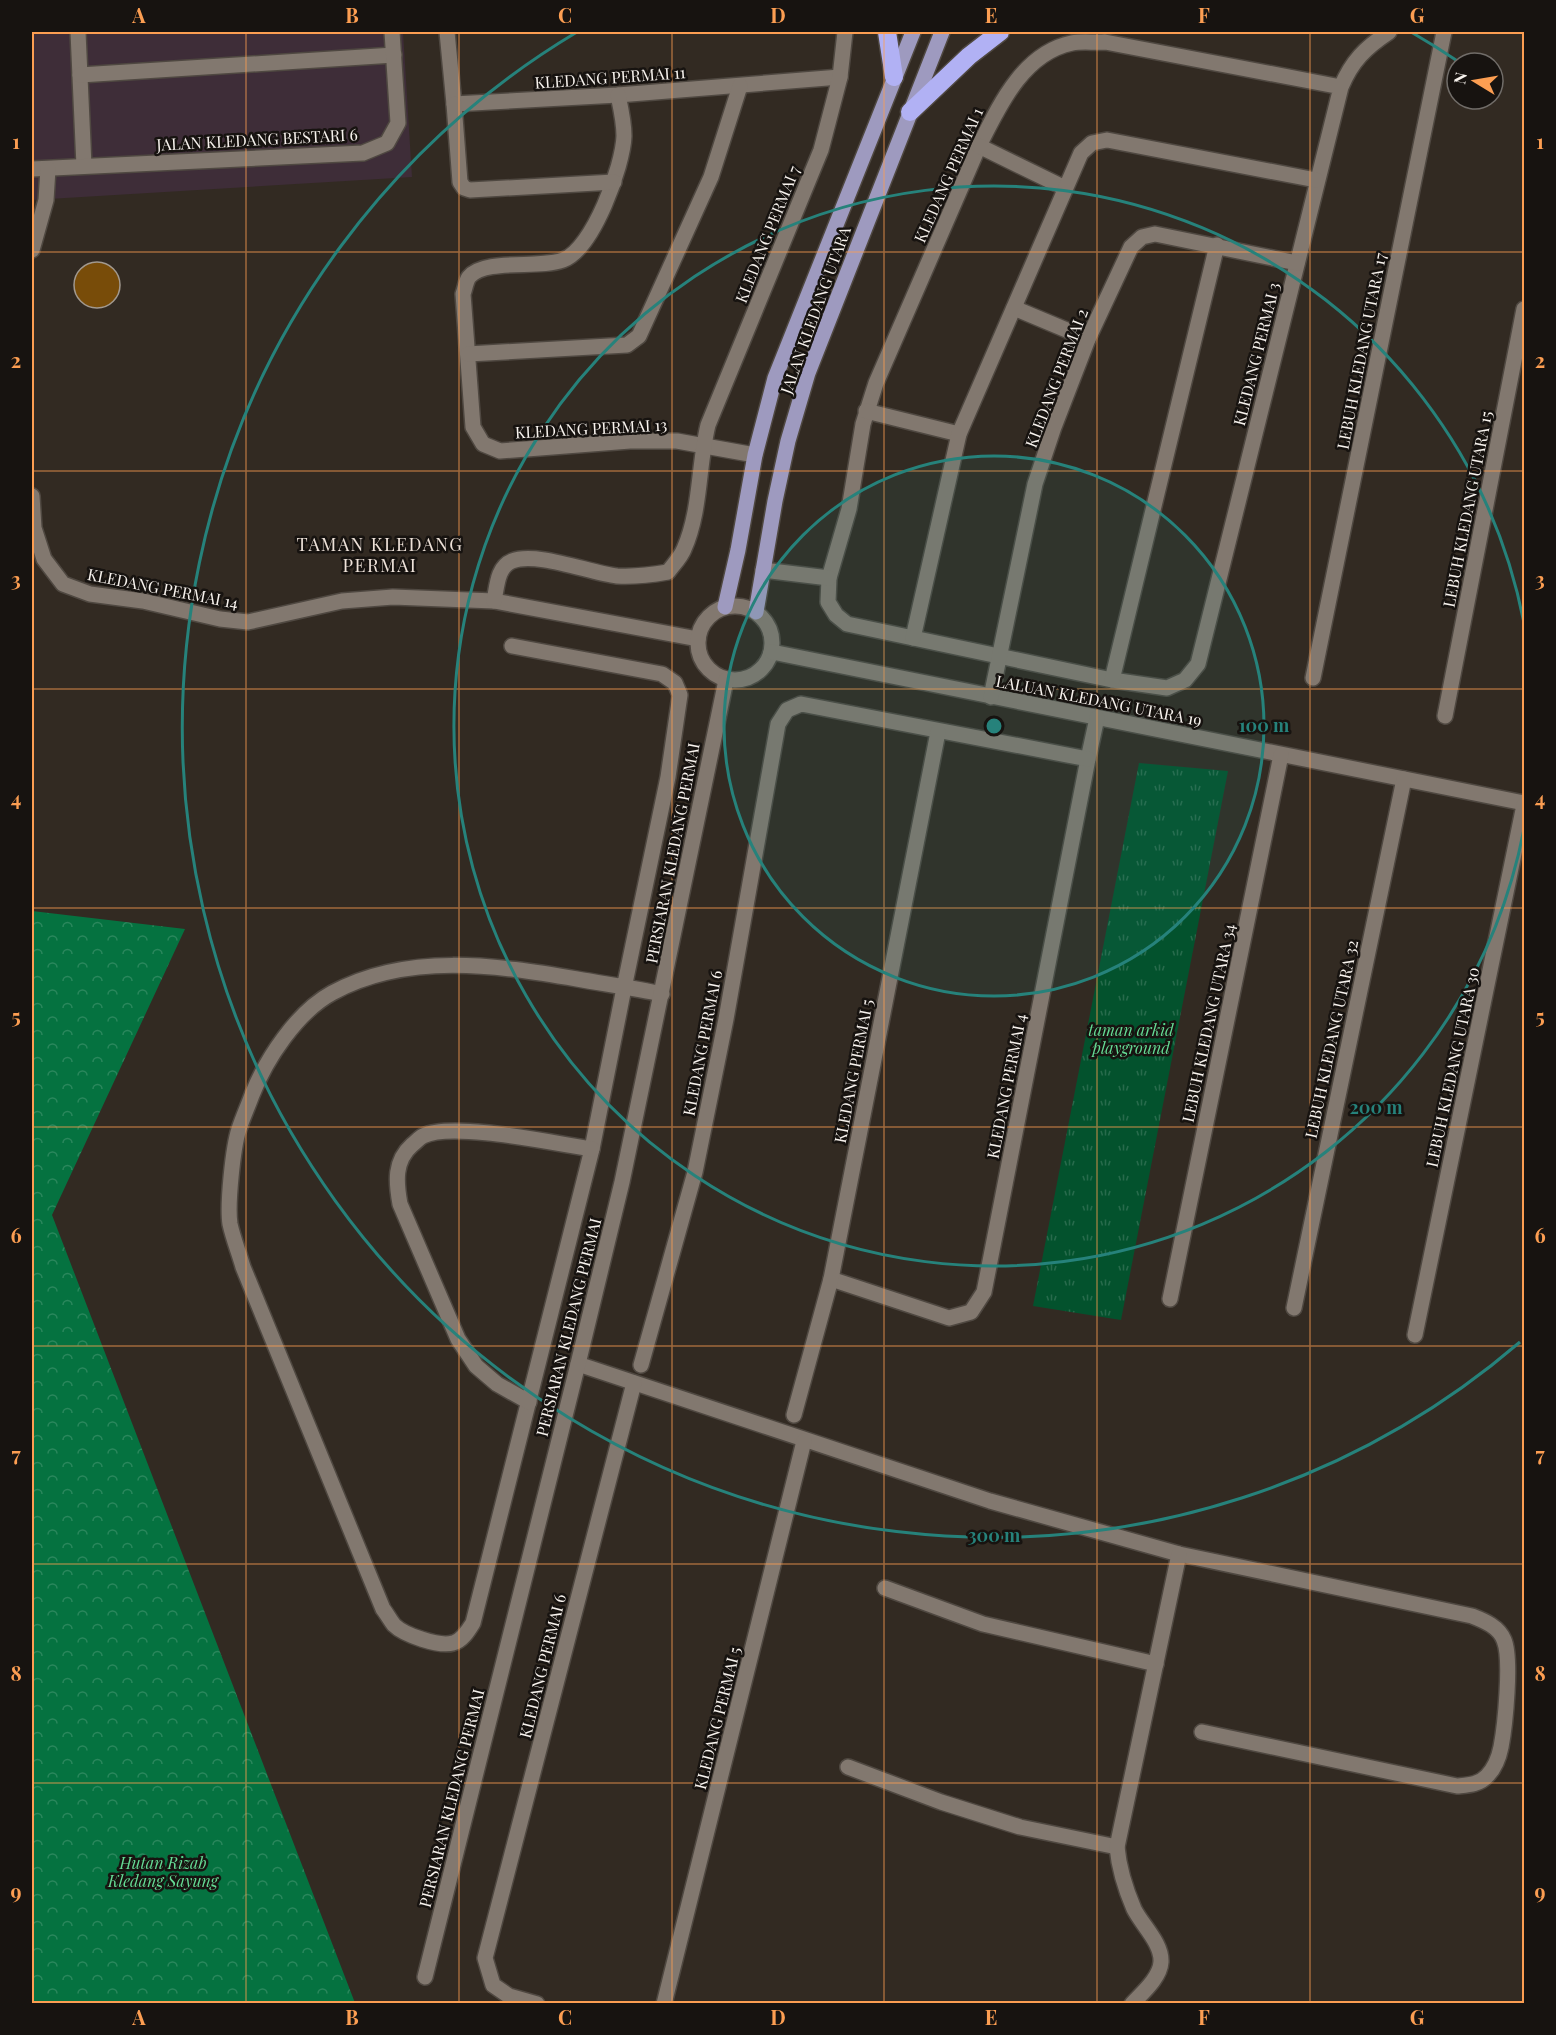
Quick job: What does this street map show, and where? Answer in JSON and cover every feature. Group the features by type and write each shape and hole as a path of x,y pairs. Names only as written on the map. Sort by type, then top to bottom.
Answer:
{"highway":[{"path":"886,32 894,77"},
{"path":"910,112 969,56 1000,32"}],"main road":[{"name":"JALAN KLEDANG UTARA","path":"725,607 755,455 774,378 913,32"},
{"name":"JALAN KLEDANG UTARA","path":"756,612 788,441 808,373 942,32"}],"street":[{"path":"78,32 84,166"},
{"name":"JALAN KLEDANG BESTARI 6","path":"32,170 363,153 387,143 398,123 392,32"},
{"path":"447,32 460,182 464,188 470,190 614,182"},
{"name":"KLEDANG PERMAI 7","path":"704,445 708,425 722,389 821,150 840,77 844,32"},
{"name":"KLEDANG PERMAI 3","path":"1112,680 1167,688 1185,680 1198,664 1316,180 1341,87 1349,66 1370,44 1389,32"},
{"name":"LEBUH KLEDANG UTARA 17","path":"1313,678 1444,32"},
{"name":"KLEDANG PERMAI 1","path":"829,578 849,509 866,411 876,384 978,146 998,108 1019,76 1046,54 1072,43 1105,42 1341,87"},
{"path":"80,75 394,55"},
{"name":"KLEDANG PERMAI 11","path":"454,104 618,95 840,77"},
{"path":"618,95 623,116 624,139 614,182 604,209 581,246 564,260 534,265 485,267 469,276 463,294 468,354 627,345 639,336 711,177 740,86"},
{"path":"913,638 959,434 1081,153 1092,143 1107,140 1316,180"},
{"path":"978,146 1065,188"},
{"path":"32,250 46,200 48,169"},
{"name":"KLEDANG PERMAI 2","path":"991,697 1035,484 1088,339 1131,247 1142,237 1155,234 1297,262"},
{"path":"763,570 829,578 828,602 836,615 847,624 1112,680 1216,246"},
{"path":"1014,308 1088,339"},
{"name":"LEBUH KLEDANG UTARA 15","path":"1445,716 1524,309"},
{"name":"KLEDANG PERMAI 13","path":"468,354 473,427 483,444 500,451 630,441 676,441 755,455"},
{"path":"866,411 959,434"},
{"path":"494,601 500,573 511,561 529,558 616,576 645,576 668,572 684,551 694,520 704,445"},
{"name":"KLEDANG PERMAI 14","path":"32,496 34,528 44,559 63,584 90,594 142,601 220,619 248,622 352,600 393,597 494,601 698,639"},
{"path":"736,605 747,607 756,612 770,629 772,652 762,669 754,676 736,681 726,680 716,676 701,660 698,650 701,628 706,619 725,607 736,605"},
{"path":"512,646 662,674 675,683 680,695 668,777 624,988 592,1149 473,1623 466,1634 453,1643 412,1637 396,1626 383,1609 243,1267 230,1223 230,1188 238,1131 257,1082 286,1032 330,993 375,974 472,964 530,971 624,988 662,994"},
{"name":"LALUAN KLEDANG UTARA 19","path":"772,652 1524,804"},
{"name":"PERSIARAN KLEDANG PERMAI","path":"425,1977 622,1182 726,680"},
{"name":"KLEDANG PERMAI 6","path":"641,1365 694,1172 726,1019 777,724 787,710 801,704 938,732"},
{"name":"KLEDANG PERMAI 4","path":"831,1279 949,1318 971,1312 984,1292 1088,759 1098,718"},
{"path":"938,732 1088,759"},
{"name":"KLEDANG PERMAI 5","path":"794,1415 831,1279 938,732"},
{"name":"LEBUH KLEDANG UTARA 34","path":"1170,1299 1281,755"},
{"name":"LEBUH KLEDANG UTARA 32","path":"1294,1308 1404,779"},
{"name":"LEBUH KLEDANG UTARA 30","path":"1415,1335 1524,804"},
{"path":"529,1402 497,1384 476,1366 458,1339 400,1204 396,1181 398,1164 407,1150 423,1135 449,1130 493,1133 592,1149"},
{"path":"578,1364 990,1501 1179,1554 1472,1616 1487,1622 1504,1640 1509,1660 1501,1748 1496,1764 1486,1777 1473,1785 1456,1786 1202,1732"},
{"name":"KLEDANG PERMAI 6","path":"537,2004 509,1996 493,1984 485,1958 634,1383"},
{"name":"KLEDANG PERMAI 5","path":"664,2004 804,1441"},
{"path":"1132,2004 1156,1976 1161,1963 1158,1950 1124,1884 1117,1847 1179,1554"},
{"path":"885,1588 983,1624 1156,1664"},
{"path":"848,1767 941,1802 1020,1827 1117,1847"}],"shaded area":[{"path":"32,32 403,32 412,177 32,200"}],"green space":[{"name":"taman arkid playground","path":"1139,763 1228,771 1121,1320 1033,1306"},
{"name":"Hutan Rizab Kledang Sayung","path":"32,911 185,929 52,1215 355,2003 32,2003"}],"building":[{"path":"97,262 113,269 120,285 113,301 97,308 81,301 74,285 81,269"}],"district":[{"name":"TAMAN KLEDANG PERMAI","path":"380,554"}]}
